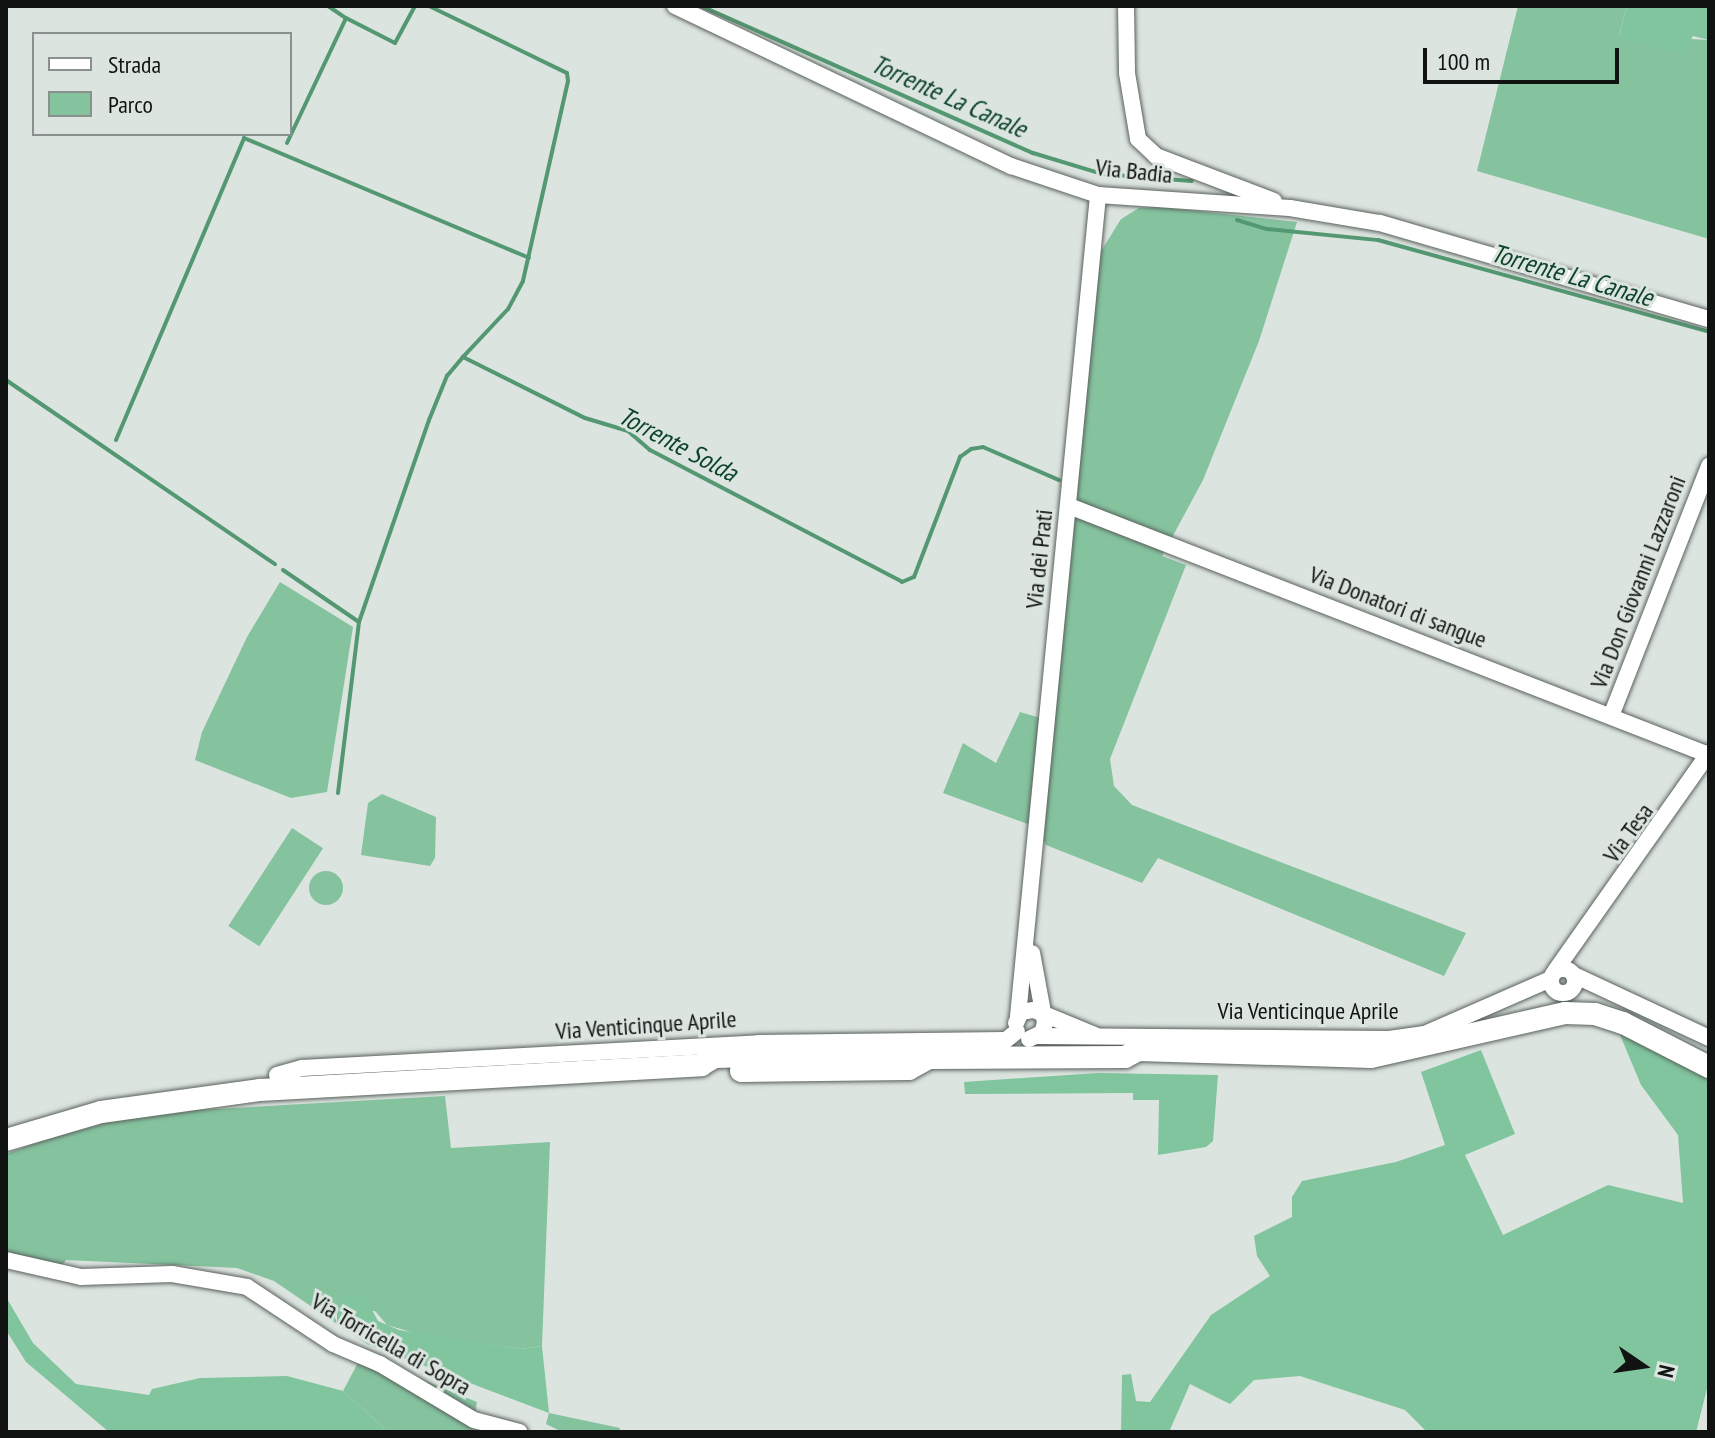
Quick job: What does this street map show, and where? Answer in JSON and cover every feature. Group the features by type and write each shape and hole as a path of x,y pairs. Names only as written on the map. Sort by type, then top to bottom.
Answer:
{"street":[{"name":"Via Badia","path":"675,6 1011,166 1098,195 1290,208"},
{"path":"1126,6 1127,73 1138,139 1156,156 1290,208 1380,223 1709,319"},
{"name":"Via dei Prati","path":"1028,1035 1029,928 1098,195"},
{"name":"Via Don Giovanni Lazzaroni","path":"1611,716 1709,466"},
{"name":"Via Donatori di sangue","path":"1069,506 1709,754"},
{"name":"Via Tesa","path":"1563,980 1582,937 1709,754"},
{"name":"Via dei Prati","path":"1028,1035 1045,1023 1029,928"},
{"path":"1563,980 1615,993 1709,1038"},
{"name":"Via Venticinque Aprile","path":"277,1075 302,1068 538,1059 759,1043 1006,1040 1028,1035 1389,1039 1425,1034 1563,980"},
{"path":"1028,1035 1030,1009 1042,1014"},
{"name":"Via Venticinque Aprile","path":"1028,1035 1125,1057 1154,1050 1306,1051 1326,1057 1408,1052 1503,1023 1565,1013 1595,1014 1623,1023 1709,1067"},
{"name":"Via Venticinque Aprile","path":"1042,1014 1097,1036"},
{"name":"Via Venticinque Aprile","path":"6,1140 101,1112 202,1096 404,1079 701,1065 715,1057 909,1052 929,1058 1016,1058 1028,1035"},
{"name":"Via Torricella di Sopra","path":"6,1260 81,1277 172,1274 247,1287 333,1344 380,1364 474,1420 519,1432"}],"green space":[{"path":"1518,6 1627,6 1619,35 1709,40 1709,239 1477,171"},
{"path":"1627,6 1709,6 1709,40 1693,36 1683,54 1619,36"},
{"path":"1160,207 1297,222 1259,341 1203,480 1162,556 1186,565 1110,759 1114,786 1132,805 1466,933 1444,976 1158,858 1142,883 1046,845 1036,827 943,793 963,743 996,763 1020,712 1047,720 1095,261 1121,219 1139,208"},
{"path":"280,582 353,627 327,792 291,798 195,760 202,732 247,637"},
{"path":"382,794 436,817 435,858 430,866 361,855 368,803"},
{"path":"292,828 323,848 259,946 228,926"},
{"path":"326,871 338,876 343,888 338,900 326,905 314,900 309,888 314,876"},
{"path":"1618,1030 1709,1076 1709,1381 1696,1432 1427,1432 1405,1410 1300,1376 1254,1380 1230,1404 1190,1384 1169,1432 1121,1432 1122,1375 1131,1374 1136,1401 1150,1402 1211,1315 1270,1276 1257,1256 1254,1236 1292,1217 1292,1197 1302,1181 1396,1162 1445,1145 1421,1072 1481,1050 1515,1134 1465,1155 1503,1235 1608,1185 1683,1203 1678,1135 1641,1085"},
{"path":"1098,1073 1218,1075 1213,1141 1206,1147 1158,1155 1159,1100 1133,1100 1133,1093 965,1094 964,1082"},
{"path":"445,1096 451,1148 550,1142 542,1346 520,1349 421,1335 387,1325 375,1311 334,1314 337,1324 274,1281 237,1268 66,1260 61,1268 6,1254 6,1154 42,1141 116,1120 180,1111"},
{"path":"352,1294 364,1295 378,1321 399,1330 520,1349 542,1346 549,1413 367,1344 337,1324 337,1306"},
{"path":"6,1297 33,1343 76,1384 149,1395 152,1389 200,1378 287,1376 343,1391 388,1432 109,1432 26,1362 6,1330"},
{"path":"362,1355 477,1402 472,1432 388,1432 343,1391"},
{"path":"549,1413 620,1428 619,1432 562,1432 546,1424"}],"waterway":[{"path":"328,6 346,18"},
{"path":"292,132 346,18 395,43 415,6"},
{"path":"429,6 567,73 568,81 523,281 508,309 463,357"},
{"name":"Torrente La Canale","path":"701,6 1033,153 1102,174 1192,181"},
{"path":"287,143 290,136"},
{"path":"116,440 244,138 529,258"},
{"name":"Torrente La Canale","path":"1237,220 1267,229 1378,240 1709,332"},
{"name":"Torrente Solda","path":"283,570 359,622 429,420 447,376 463,357 585,418 628,431 650,450 902,582 914,577 960,457 971,449 983,447 1059,480"},
{"name":"Torrente Solda","path":"6,380 275,564"},
{"path":"338,793 359,622"}]}
